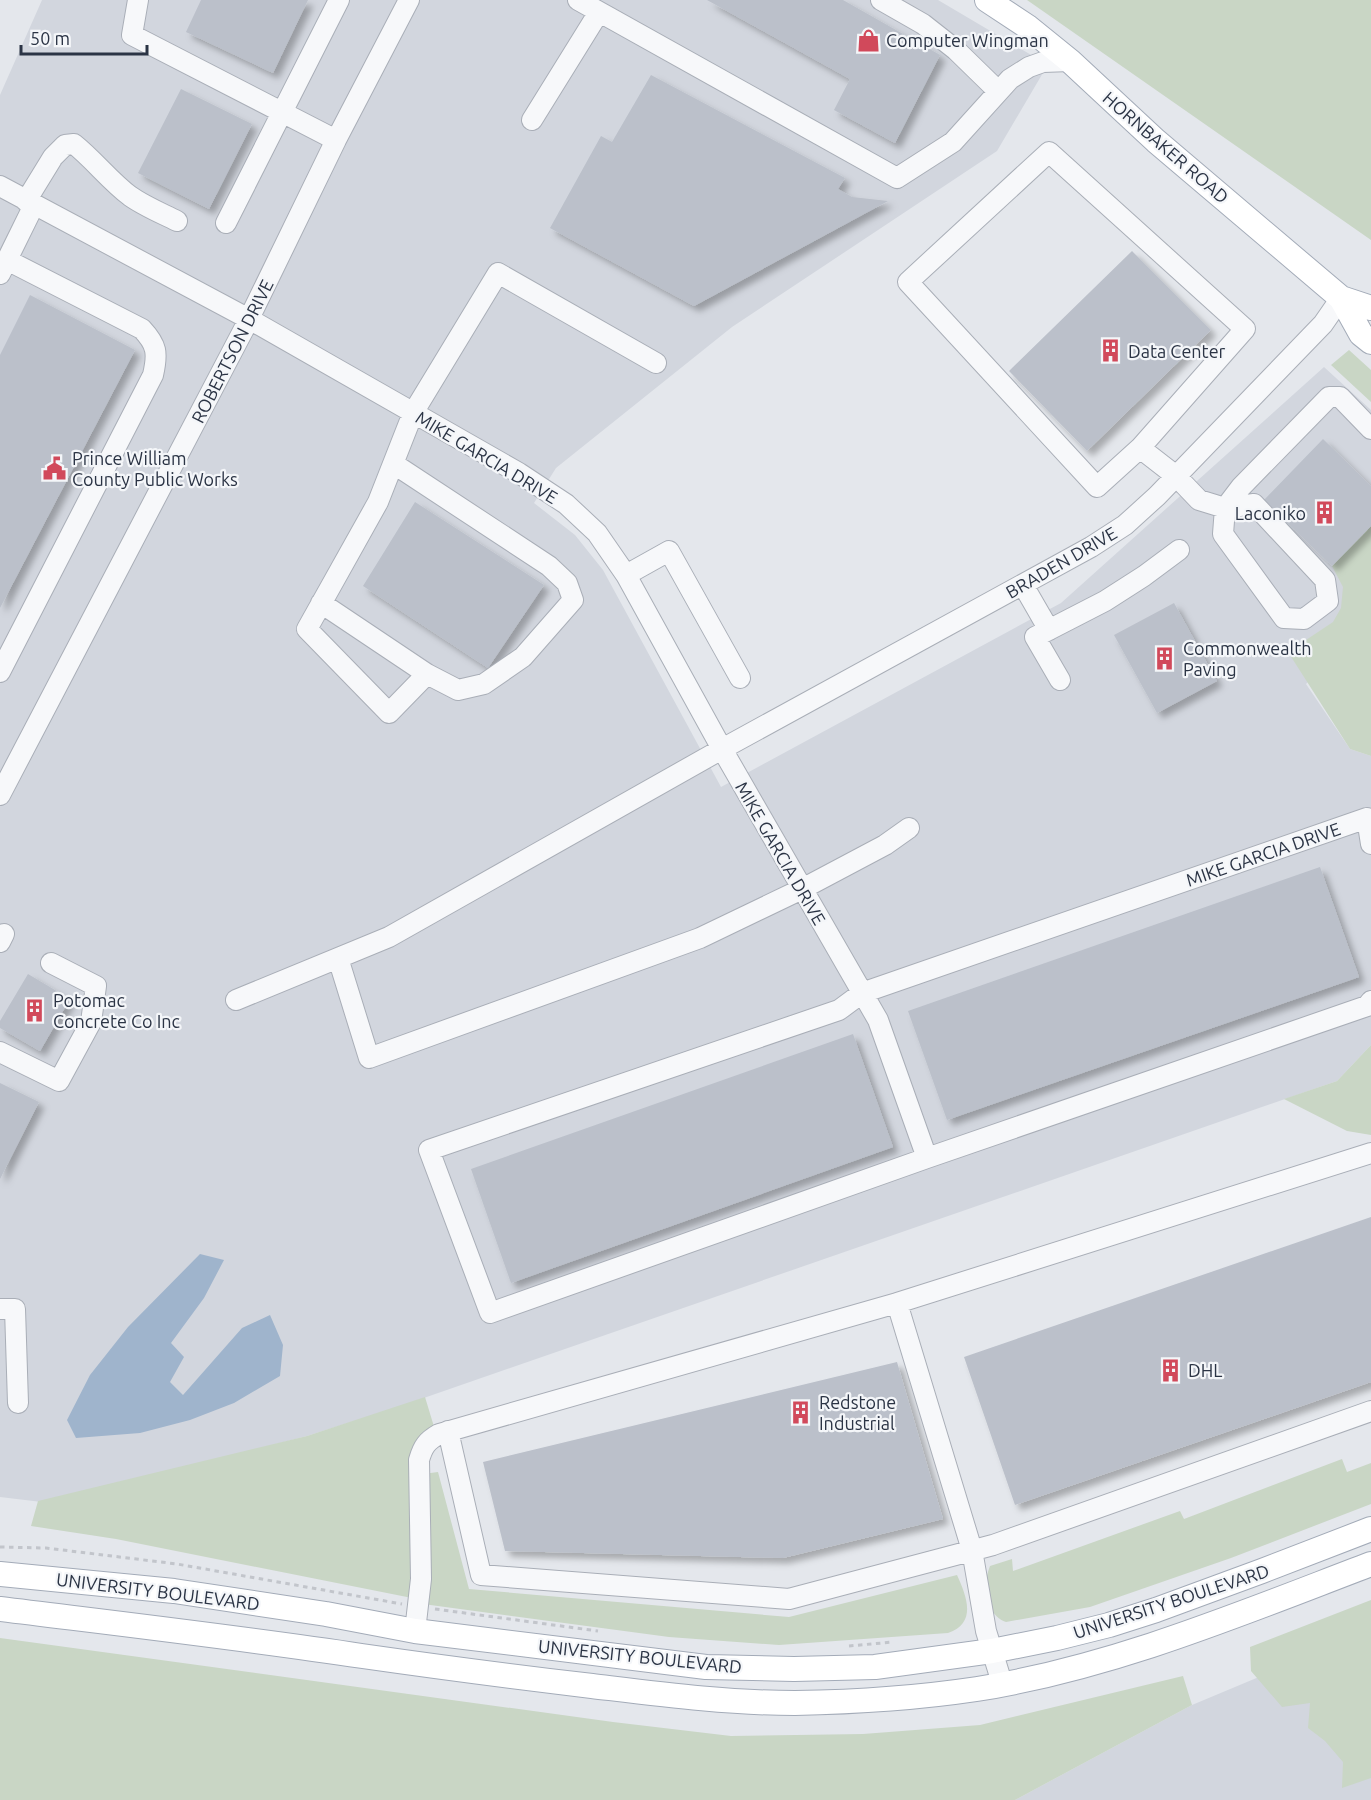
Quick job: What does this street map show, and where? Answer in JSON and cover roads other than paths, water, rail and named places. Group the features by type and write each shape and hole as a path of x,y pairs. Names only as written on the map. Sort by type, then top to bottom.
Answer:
{"main road":[{"name":"HORNBAKER ROAD","path":"987,0 1028,27 1070,62 1156,141 1341,298 1361,334 1371,342"},
{"name":"HORNBAKER ROAD","path":"1341,298 1371,308"},
{"name":"UNIVERSITY BOULEVARD","path":"0,1574 174,1591 326,1614 415,1631 706,1667 794,1669 874,1667 992,1651 1109,1625 1262,1572 1371,1529"},
{"name":"UNIVERSITY BOULEVARD","path":"0,1609 312,1648 474,1672 730,1700 794,1703 889,1699 976,1689 1076,1667 1187,1634 1371,1564"}],"street":[{"path":"138,0 132,35 336,140"},
{"path":"226,223 339,0"},
{"name":"ROBERTSON DRIVE","path":"0,795 249,319 336,140 409,0"},
{"path":"578,0 897,178 952,142 1010,79 1029,67 1043,62 1070,62"},
{"path":"881,0 922,24 956,50 998,91"},
{"path":"532,120 599,12"},
{"path":"0,672 153,375 157,357 153,341 142,329 4,267 30,203 53,157 64,145 74,144 131,196 177,221"},
{"path":"1049,152 1245,329 1140,448 1097,487 908,282 1049,152"},
{"name":"MIKE GARCIA DRIVE","path":"0,186 249,319 519,473 566,504 597,533 626,575 722,749 878,1020 927,1158"},
{"path":"427,674 389,713 307,629 378,502 413,413 498,273 656,363"},
{"name":"BRADEN DRIVE","path":"236,1000 389,937 722,749 1091,547 1125,525 1176,476 1323,324 1341,298"},
{"path":"1140,448 1176,476 1199,500 1225,508 1254,504 1325,580 1328,601 1304,619 1284,618 1223,534 1225,508 1241,487 1329,397 1340,397 1371,429"},
{"path":"321,603 427,674 458,690 484,684 523,657 573,600 567,582 549,566 394,464"},
{"path":"1060,680 1035,637 1106,601 1179,550"},
{"path":"626,575 669,551 740,678"},
{"path":"1023,585 1049,630"},
{"name":"MIKE GARCIA DRIVE","path":"1371,843 1367,818 862,993 839,1010 429,1150 490,1312 1367,1006 1371,1001"},
{"path":"338,958 369,1058 700,938 802,889 885,845 909,828"},
{"path":"0,1052 58,1081 91,1022 96,986 51,963"},
{"path":"415,1631 421,1579 419,1460 428,1440 439,1434 897,1303 1371,1153"},
{"path":"897,1303 972,1550 981,1610 1002,1683"},
{"path":"0,1309 15,1309 18,1403"},
{"path":"448,1431 481,1575 789,1599 993,1545 1371,1411"}],"water":[{"path":"200,1254 224,1260 204,1298 171,1343 184,1357 170,1382 183,1395 242,1328 270,1315 283,1345 280,1376 234,1403 190,1420 140,1433 76,1438 67,1420 90,1375 128,1327"}],"place":[{"name":"Computer Wingman","path":"868,40"},
{"name":"Data Center","path":"1110,351"},
{"name":"Prince William County Public Works","path":"54,468"},
{"name":"Laconiko","path":"1324,513"},
{"name":"Commonwealth Paving","path":"1165,658"},
{"name":"Potomac Concrete Co Inc","path":"35,1010"},
{"name":"DHL","path":"1170,1370"},
{"name":"Redstone Industrial","path":"801,1412"}]}
